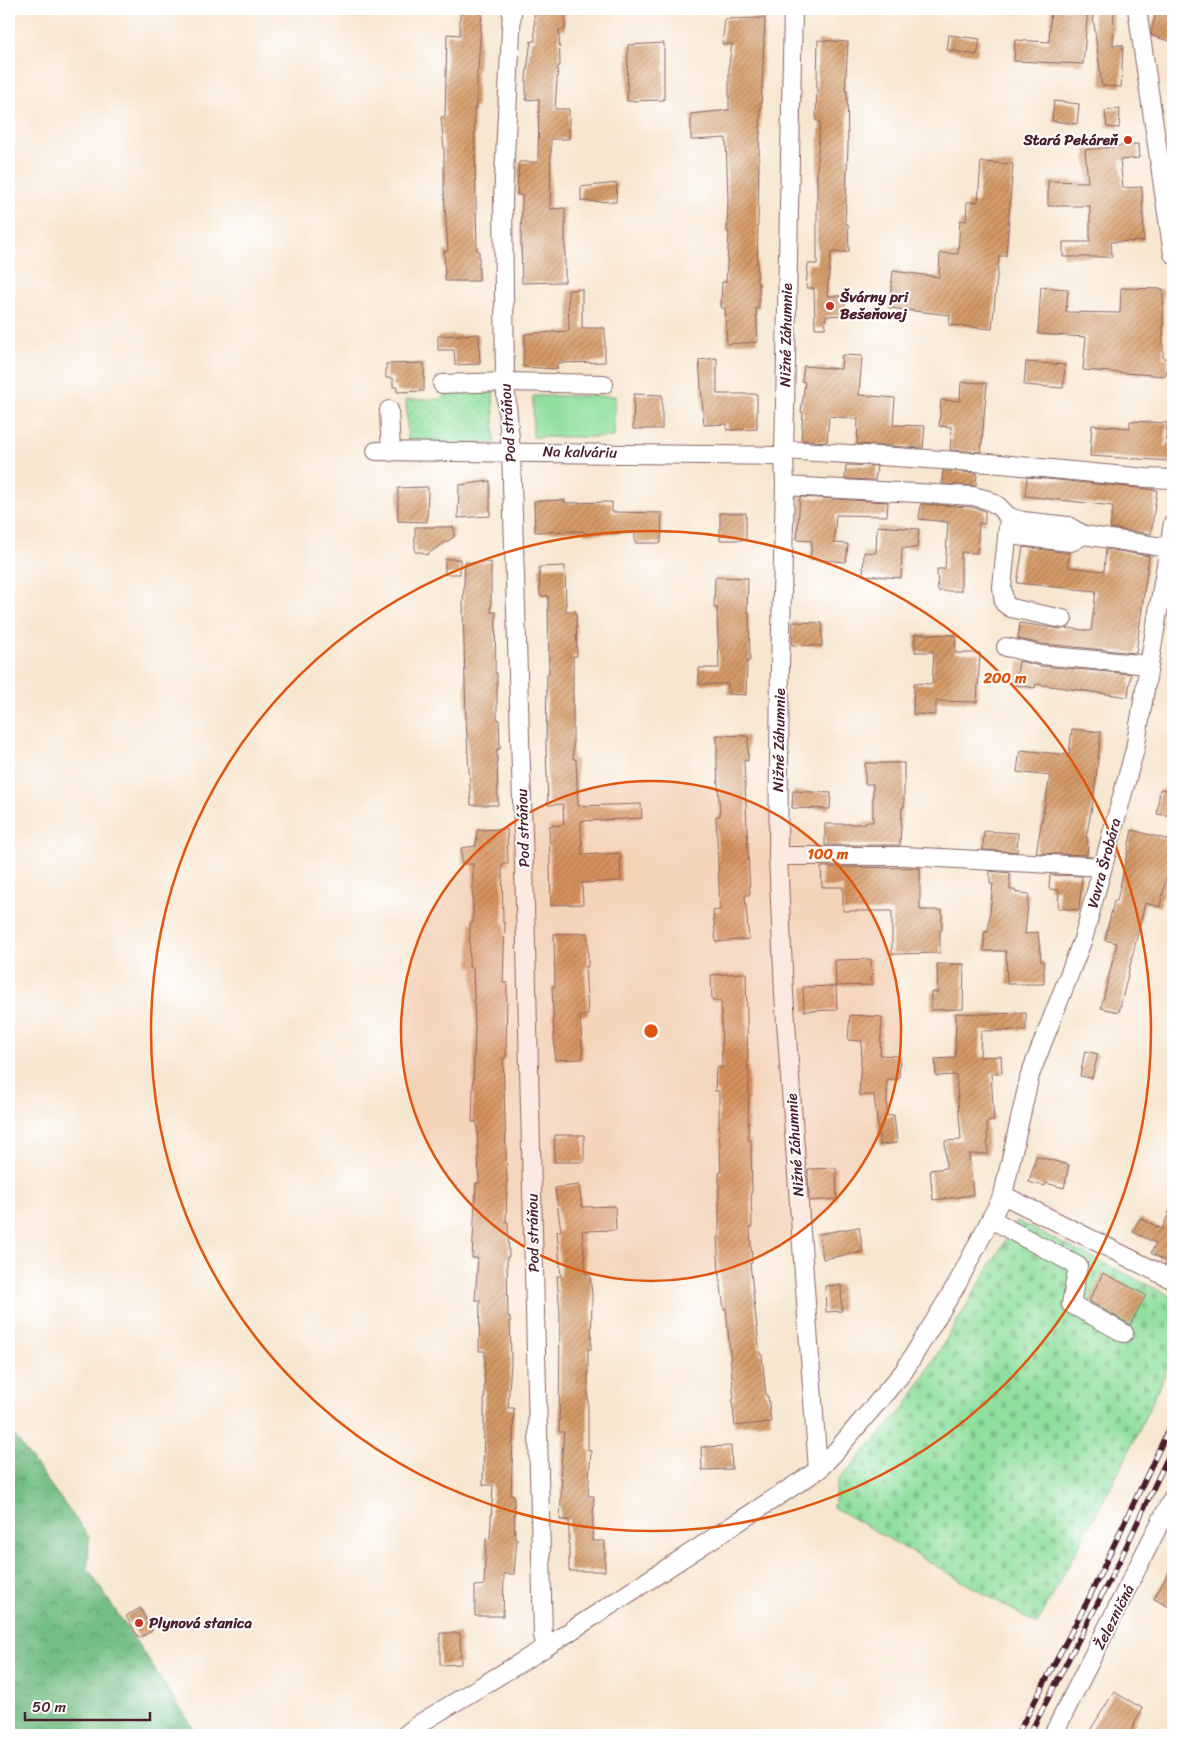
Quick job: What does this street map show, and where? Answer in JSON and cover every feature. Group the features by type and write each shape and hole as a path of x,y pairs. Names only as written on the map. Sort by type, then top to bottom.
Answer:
{"street":[{"name":"Pod stráňou","path":"512,9 503,199 505,382 511,451 524,866 543,1635 546,1647"},
{"name":"Nižné Záhumnie","path":"793,9 778,856 784,1003 818,1470"},
{"path":"1138,9 1173,254"},
{"path":"442,384 505,382 604,384"},
{"name":"Na kalváriu","path":"389,410 383,451 784,453 990,463 1173,479"},
{"path":"785,486 973,496 988,500 998,506 1009,517 1023,521 1068,526 1084,535 1169,548"},
{"path":"1009,517 1002,587 1004,603 1011,608 1064,619"},
{"name":"Vavra Šrobára","path":"404,1735 546,1647 818,1470 904,1371 957,1284 1003,1195 1030,1075 1083,939 1135,749 1173,523"},
{"path":"1008,535 1070,542 1084,535"},
{"path":"1006,647 1041,655 1149,665"},
{"path":"778,856 904,856 1102,867"},
{"path":"1003,1195 1173,1280"},
{"path":"992,1219 1078,1266 1071,1304 1124,1333"},
{"name":"Železničná","path":"1053,1735 1173,1497"}],"green space":[{"path":"493,391 495,443 408,443 406,400 439,399 453,392"},
{"path":"533,396 615,396 614,437 533,437"},
{"path":"1017,1221 1173,1297 1173,1357 1124,1462 1037,1624 833,1507 837,1482 906,1406"},
{"path":"9,1429 89,1537 88,1569 198,1735 33,1735 9,1726"}],"building":[{"path":"460,9 482,9 477,70 477,108 474,108 479,281 445,281 444,251 448,251 441,117 445,117 447,34 460,35"},
{"path":"534,9 565,9 565,30 559,30 560,66 558,66 555,109 569,109 569,139 551,139 550,209 565,208 565,282 522,283 522,195 517,195 519,162 538,162 539,99 526,100 526,77 531,41 535,41"},
{"path":"1051,9 1088,9 1083,64 1014,61 1015,40 1049,42"},
{"path":"1092,9 1114,9 1113,45 1123,45 1121,87 1102,86"},
{"path":"1157,9 1173,9 1173,42 1152,36 1151,32"},
{"path":"765,18 759,154 757,283 759,283 759,308 756,308 758,342 727,344 725,308 721,308 722,282 726,282 729,232 727,232 726,138 691,140 691,114 729,110 729,64 732,44 722,44 725,19"},
{"path":"949,35 980,39 977,55 947,50"},
{"path":"818,40 848,42 845,91 847,91 848,144 845,224 848,224 849,252 831,252 827,296 845,296 845,315 826,316 825,328 815,328 814,288 806,288 808,264 817,264 817,168 820,121 816,121"},
{"path":"664,43 664,100 627,101 628,45"},
{"path":"1054,101 1079,104 1077,124 1052,121"},
{"path":"1120,109 1119,128 1107,127 1105,111"},
{"path":"1138,144 1139,158 1120,160 1123,188 1142,187 1144,241 1111,242 1112,257 1063,257 1063,242 1090,242 1090,206 1048,206 1048,181 1088,182 1085,150"},
{"path":"981,162 1013,164 1006,256 999,256 992,329 949,325 950,315 889,308 893,271 939,277 940,253 958,254 960,220 966,221 967,202 978,202"},
{"path":"617,183 616,202 581,201 581,187"},
{"path":"1041,287 1068,289 1066,312 1120,313 1121,288 1163,289 1163,358 1168,358 1166,376 1083,370 1086,337 1038,334"},
{"path":"582,289 582,328 605,328 605,362 557,363 557,369 523,367 525,334 569,331 568,290"},
{"path":"479,334 480,364 455,365 454,350 438,350 438,336"},
{"path":"842,355 862,356 859,395 895,398 893,425 925,426 923,448 857,444 858,419 829,416 827,442 801,440 803,412 801,412 805,382 802,381 804,366 841,369"},
{"path":"717,358 717,394 757,394 757,429 727,430 727,424 704,425 699,360"},
{"path":"1026,362 1065,365 1063,388 1024,385"},
{"path":"424,363 424,391 397,392 397,387 393,387 393,378 386,378 386,364"},
{"path":"961,382 987,383 981,452 950,450 952,427 939,426 941,400 960,401"},
{"path":"634,394 662,395 662,429 633,429"},
{"path":"1130,421 1167,423 1165,446 1171,446 1170,461 1090,456 1092,425 1130,428"},
{"path":"846,465 877,466 875,480 845,479"},
{"path":"943,471 977,473 976,486 942,484"},
{"path":"1027,477 1157,490 1151,534 1110,528 1113,506 1025,496"},
{"path":"490,481 490,516 458,518 459,485"},
{"path":"428,487 427,522 398,521 398,488"},
{"path":"800,497 888,502 887,516 836,515 834,543 848,544 846,562 810,559 812,541 797,540"},
{"path":"565,500 565,503 612,502 612,512 662,513 661,543 635,543 635,533 584,534 584,531 535,532 534,501"},
{"path":"921,504 971,507 985,511 985,524 979,523 977,553 961,552 961,591 938,591 937,569 945,569 948,522 919,519"},
{"path":"720,513 746,513 746,540 720,540"},
{"path":"877,526 919,529 917,548 902,548 901,578 863,575 864,552 876,553"},
{"path":"415,527 454,527 454,537 426,555 421,552 415,552"},
{"path":"1023,547 1069,553 1068,567 1104,571 1106,549 1149,556 1136,653 1043,644 1018,639 1020,623 1091,631 1096,591 1017,583"},
{"path":"445,559 460,559 460,574 445,574"},
{"path":"491,562 491,612 496,612 495,673 497,673 497,719 499,719 500,749 497,749 498,805 471,805 466,720 463,605 465,563"},
{"path":"565,566 566,611 576,611 577,656 573,656 573,759 576,759 578,806 641,804 642,818 581,821 582,855 620,853 621,881 582,883 583,904 551,905 549,826 564,825 563,804 548,805 546,747 547,674 549,673 548,596 540,596 539,567"},
{"path":"715,577 748,578 747,612 749,612 750,661 747,661 746,695 728,694 728,684 699,684 699,668 719,668 717,608 714,608"},
{"path":"793,622 822,623 822,646 792,645"},
{"path":"915,634 956,635 955,653 980,653 977,702 936,701 936,715 913,714 914,683 932,684 934,652 915,652"},
{"path":"1019,661 1040,666 1131,674 1128,697 1036,684 1035,688 1015,685"},
{"path":"1072,729 1101,732 1094,796 1086,838 1088,838 1087,855 1036,853 1050,776 1017,772 1020,750 1069,755"},
{"path":"717,735 748,736 748,761 744,760 750,895 745,895 749,939 716,942 713,911 720,910 716,816 720,816"},
{"path":"865,763 904,763 904,807 902,807 900,845 825,845 825,824 865,824 865,822 873,822 873,784 865,784"},
{"path":"1160,789 1173,791 1173,816 1157,814"},
{"path":"793,791 831,793 830,809 792,808"},
{"path":"507,829 508,864 502,864 503,923 505,923 503,983 507,983 506,1058 503,1058 507,1182 506,1222 508,1222 509,1257 507,1257 508,1317 510,1317 511,1361 508,1408 514,1408 511,1495 514,1495 515,1539 517,1539 514,1574 504,1574 503,1616 475,1616 475,1586 484,1585 486,1538 490,1539 493,1485 483,1485 485,1351 479,1351 480,1300 475,1300 478,1258 472,1258 476,1183 479,1183 477,1122 472,1122 475,1027 473,967 469,967 470,923 473,923 473,864 462,864 461,848 476,846 477,830"},
{"path":"1132,830 1173,841 1173,865 1169,864 1160,907 1145,903 1119,1012 1101,1008 1117,943 1105,940 1114,901 1117,901"},
{"path":"984,831 1018,833 1017,852 983,850"},
{"path":"821,867 920,868 920,910 942,910 940,953 892,954 892,911 843,911 843,887 822,887"},
{"path":"990,871 1010,873 1010,890 1029,894 1025,934 1038,932 1041,961 1044,961 1044,984 1007,984 1006,951 984,951 984,932 988,932 993,884 990,884"},
{"path":"1050,875 1082,876 1079,910 1058,908 1059,890 1049,889"},
{"path":"588,933 588,967 585,967 588,1015 580,1016 583,1059 555,1060 552,986 555,986 554,934"},
{"path":"871,959 872,985 836,986 835,960"},
{"path":"937,964 964,964 963,1009 931,1010 931,992 938,992"},
{"path":"746,973 749,1069 748,1140 751,1140 752,1192 752,1227 750,1227 752,1263 750,1263 760,1355 762,1355 771,1422 735,1426 726,1308 724,1309 719,1271 717,1237 719,1237 719,1173 721,1173 719,1091 715,1091 716,1068 722,1068 721,1001 712,1001 711,975"},
{"path":"836,986 837,1010 804,1011 803,987"},
{"path":"956,1013 1026,1013 1026,1030 981,1031 980,1057 1001,1056 1002,1073 991,1073 994,1121 987,1122 988,1154 969,1154 973,1195 933,1200 930,1170 946,1168 945,1141 961,1140 956,1075 936,1076 935,1059 955,1058"},
{"path":"850,1015 882,1017 880,1055 900,1056 899,1079 887,1079 887,1116 894,1115 897,1143 880,1145 874,1095 859,1095 862,1041 848,1040"},
{"path":"1085,1051 1098,1054 1092,1078 1080,1076"},
{"path":"555,1135 584,1135 584,1162 554,1162"},
{"path":"1036,1156 1069,1165 1064,1188 1046,1183 1045,1186 1029,1182"},
{"path":"836,1168 837,1199 809,1201 808,1169"},
{"path":"579,1185 582,1207 615,1206 616,1230 582,1231 586,1274 590,1274 592,1294 591,1349 588,1349 588,1450 591,1451 588,1496 594,1496 592,1541 605,1541 605,1571 569,1571 569,1520 560,1520 562,1478 560,1478 564,1432 559,1432 560,1314 557,1276 561,1276 557,1231 561,1231 555,1188"},
{"path":"1173,1202 1173,1265 1151,1253 1156,1243 1133,1232 1140,1218 1162,1229"},
{"path":"859,1227 863,1252 823,1259 819,1234"},
{"path":"1103,1273 1146,1295 1130,1325 1089,1301"},
{"path":"841,1285 842,1311 826,1312 825,1286"},
{"path":"731,1446 732,1469 702,1470 701,1447"},
{"path":"1173,1564 1173,1609 1154,1599"},
{"name":"Plynová stanica","path":"140,1608 152,1631 139,1638 126,1616"},
{"path":"440,1633 460,1633 461,1664 440,1665"},
{"path":"1114,1692 1142,1708 1129,1735 1087,1735"}],"railway":[{"path":"1017,1735 1087,1602 1173,1420"},
{"path":"1029,1735 1119,1562 1173,1446"}],"place":[{"name":"Stará Pekáreň","path":"1128,140"},
{"name":"Švárny pri Bešeňovej","path":"830,306"},
{"name":"Plynová stanica","path":"139,1623"}]}
